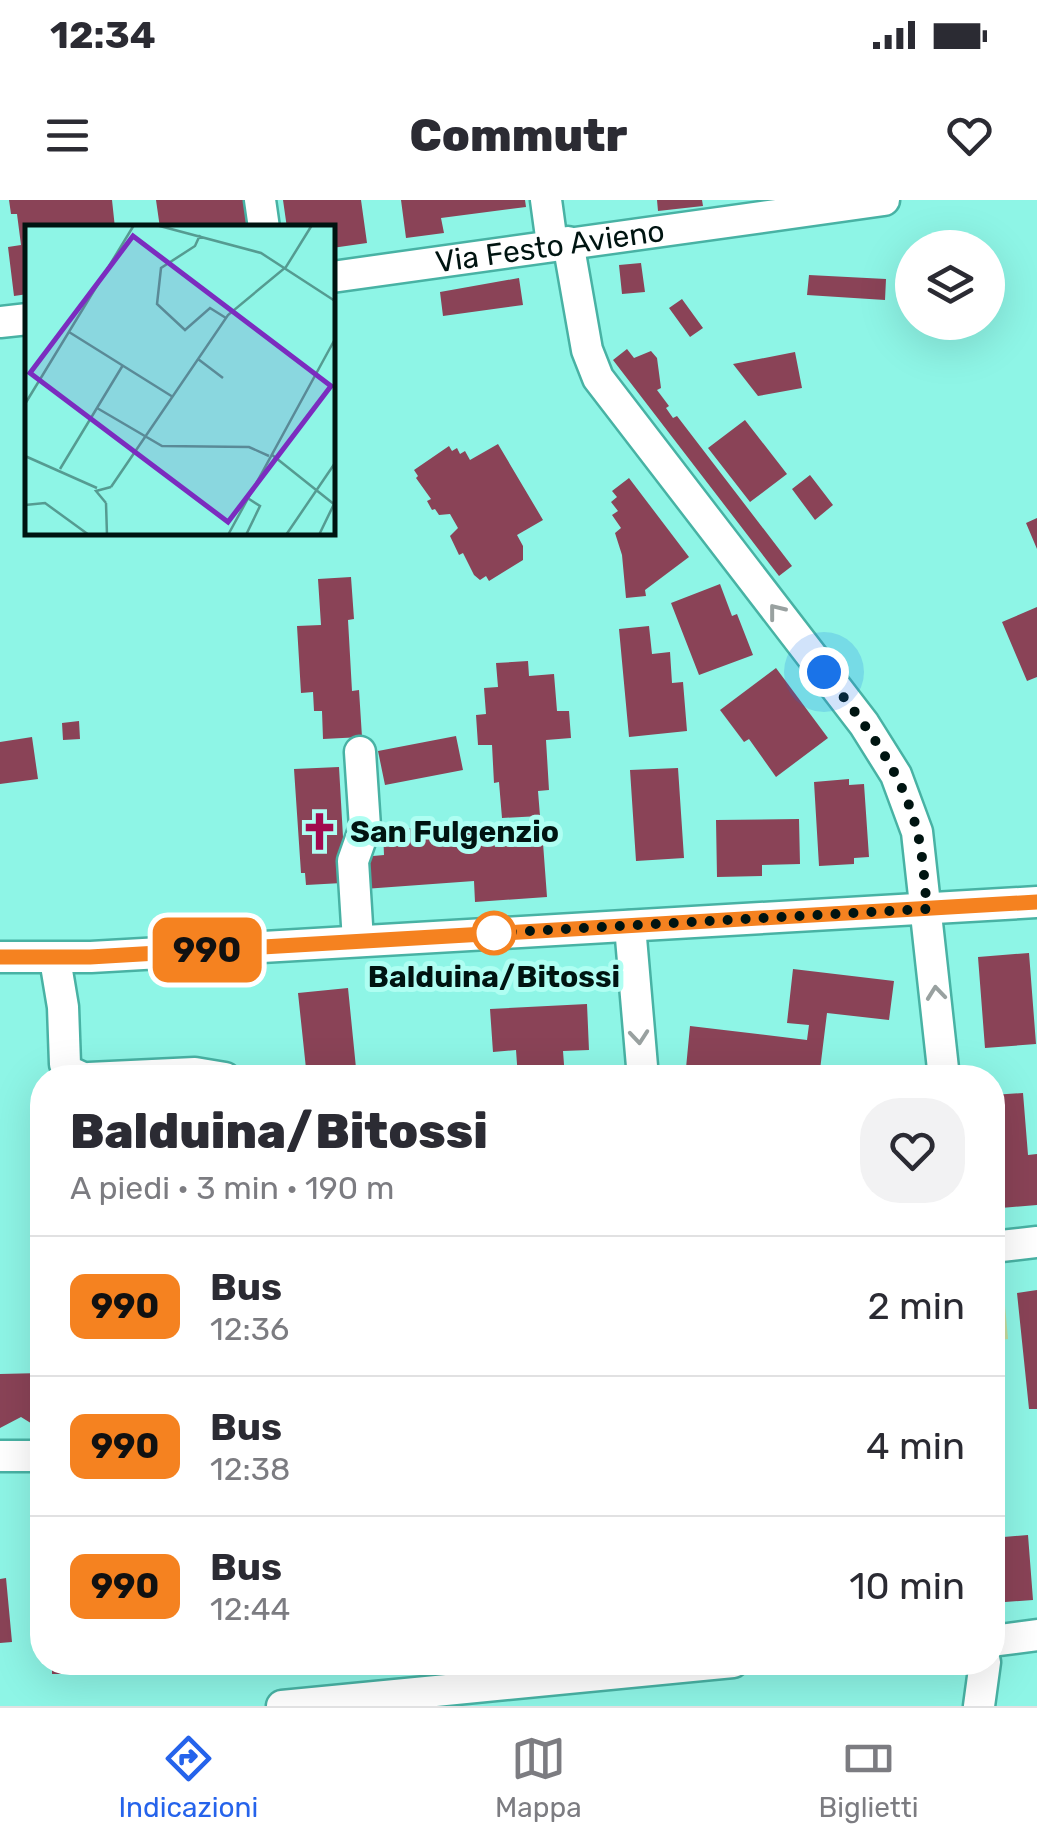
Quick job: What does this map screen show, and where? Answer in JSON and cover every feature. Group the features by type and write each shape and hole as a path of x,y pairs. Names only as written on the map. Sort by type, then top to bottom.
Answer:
{"street":[{"path":"260,200 264,225"},
{"path":"546,200 598,378 883,752 914,818 943,1065"},
{"name":"Via Festo Avieno","path":"335,277 884,200"},
{"path":"0,322 25,319"},
{"path":"358,942 354,861 365,827 360,752"},
{"path":"0,957 55,959 1037,902"},
{"path":"630,926 642,1065"},
{"path":"55,959 64,1006 65,1065"},
{"path":"1005,1246 1037,1242"},
{"path":"0,1456 30,1456"},
{"path":"1005,1639 1037,1635"},
{"path":"282,1706 587,1675"},
{"path":"979,1706 983,1675"}],"building":[{"path":"9,200 112,200 115,225 25,225 25,294 14,296 8,247 21,245 17,214 11,214"},
{"path":"156,200 244,200 248,225 160,225"},
{"path":"283,200 361,200 367,243 335,248 335,225 287,225"},
{"path":"401,200 525,200 526,207 441,218 444,233 406,238"},
{"path":"657,200 702,200 703,206 658,211"},
{"path":"641,263 645,292 622,294 619,265"},
{"path":"809,275 886,279 885,300 807,295"},
{"path":"519,278 523,305 443,316 440,292"},
{"path":"682,299 703,328 690,337 669,308"},
{"path":"627,349 634,358 651,351 657,358 661,388 657,390 669,406 666,408 673,418 677,416 792,566 779,576 613,360"},
{"path":"795,352 802,388 758,396 733,364"},
{"path":"745,420 787,474 750,502 708,448"},
{"path":"498,444 543,520 517,535 523,546 523,560 489,581 486,576 480,580 474,575 463,553 459,555 450,536 458,528 450,514 439,515 432,510 427,501 431,499 414,470 449,446 452,451 457,448 460,454 465,451 470,460"},
{"path":"810,475 833,505 815,520 792,489"},
{"path":"629,478 689,557 645,590 646,596 626,598 622,555 615,533 621,528 612,515 618,511 611,502 617,497 612,491"},
{"path":"1037,518 1037,549 1026,523"},
{"path":"351,577 354,619 348,620 352,691 359,690 362,737 323,739 322,711 314,711 313,692 301,693 297,626 321,625 318,579"},
{"path":"720,584 753,655 699,675 671,603"},
{"path":"1037,607 1037,677 1027,681 1002,622"},
{"path":"649,626 652,654 670,652 672,683 683,682 687,731 629,737 619,629"},
{"path":"528,661 529,676 554,674 557,711 569,711 571,738 546,740 549,790 538,791 540,816 502,818 499,782 494,783 492,745 478,745 476,715 486,714 484,688 498,687 496,663"},
{"path":"776,668 828,738 776,777 749,739 744,742 720,710"},
{"path":"79,721 80,739 63,740 62,723"},
{"path":"456,736 463,770 385,785 378,751"},
{"path":"32,737 38,779 0,784 0,742"},
{"path":"339,767 345,872 342,883 306,885 305,873 301,873 294,769"},
{"path":"678,768 684,858 636,861 630,770"},
{"path":"849,779 849,785 864,784 869,857 854,858 854,864 819,866 814,782"},
{"path":"799,819 800,864 762,865 762,876 717,877 716,820"},
{"path":"479,824 480,832 493,831 495,847 543,843 547,897 475,902 474,881 364,889 362,857 384,855 383,830"},
{"path":"1029,953 1036,1044 985,1048 978,957"},
{"path":"793,969 894,981 889,1020 827,1013 821,1065 686,1065 690,1026 807,1040 809,1025 787,1023"},
{"path":"348,988 356,1065 306,1065 298,993"},
{"path":"587,1004 589,1050 563,1051 564,1065 517,1065 516,1050 493,1052 490,1009"},
{"path":"1023,1093 1028,1155 1037,1154 1037,1205 1005,1208 1005,1094"},
{"path":"1037,1290 1037,1409 1029,1409 1017,1293"},
{"path":"30,1373 30,1423 21,1417 0,1428 0,1374"},
{"path":"1028,1535 1033,1600 1005,1602 1005,1537"},
{"path":"6,1578 12,1642 0,1643 0,1579"}],"bus line":[{"name":"990","path":"0,957 55,959 1037,902"}],"place":[{"name":"San Fulgenzio","path":"320,832"},
{"name":"Balduina/Bitossi","path":"494,933"}],"route":[{"path":"494,933 927,909 914,818 896,774 824,672"}]}
